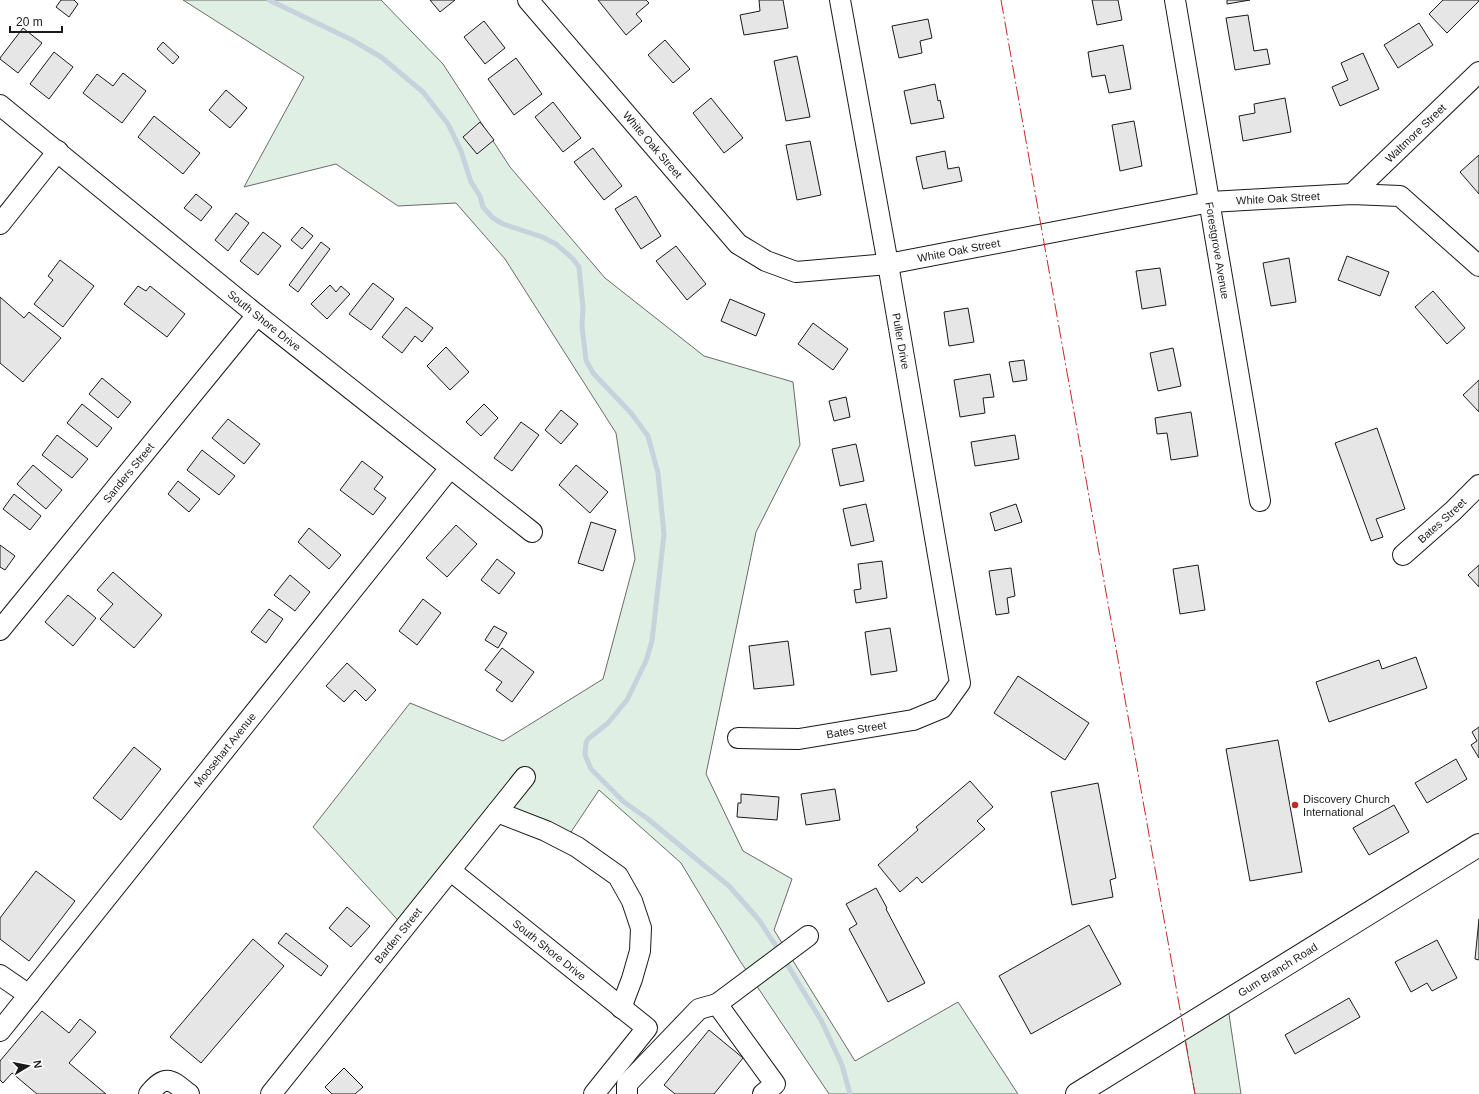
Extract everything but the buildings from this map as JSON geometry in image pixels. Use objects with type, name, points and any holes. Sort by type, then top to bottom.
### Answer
[{"type":"main road","name":"Gum Branch Road","points":[[1077,1094],[1479,845]]},
{"type":"street","name":"White Oak Street","points":[[528,0],[738,244],[766,261],[796,272],[888,264],[1210,202],[1352,194],[1400,196],[1479,266]]},
{"type":"street","name":"Puller Drive","points":[[840,0],[888,264],[960,683]]},
{"type":"street","name":"Forestgrove Avenue","points":[[1175,0],[1260,501]]},
{"type":"street","name":"Waltmore Street","points":[[1352,194],[1479,72]]},
{"type":"street","name":"South Shore Drive","points":[[0,105],[257,315],[532,532]]},
{"type":"street","points":[[0,224],[58,151]]},
{"type":"street","name":"Sanders Street","points":[[0,630],[257,315]]},
{"type":"street","name":"Moosehart Avenue","points":[[0,1031],[450,468]]},
{"type":"street","name":"Bates Street","points":[[1403,555],[1453,511],[1479,485]]},
{"type":"street","name":"Bates Street","points":[[738,738],[799,740],[913,720],[942,708],[960,683]]},
{"type":"street","name":"Barden Street","points":[[271,1094],[525,777]]},
{"type":"street","points":[[497,812],[565,840],[618,876],[632,900],[641,928],[640,951],[632,979],[621,1008]]},
{"type":"street","name":"South Shore Drive","points":[[451,871],[647,1028],[594,1094]]},
{"type":"street","points":[[627,1094],[627,1084],[699,1009],[717,1004],[808,936]]},
{"type":"street","points":[[0,976],[29,995]]},
{"type":"street","points":[[717,1004],[773,1091]]},
{"type":"street","points":[[149,1094],[162,1081],[169,1080],[189,1094]]},
{"type":"green space","points":[[183,0],[381,0],[443,64],[510,167],[605,278],[704,356],[793,382],[800,445],[756,532],[706,774],[743,851],[792,879],[774,930],[855,1061],[958,1002],[1018,1094],[829,1094],[740,961],[681,863],[599,790],[565,841],[502,806],[405,928],[313,827],[410,703],[503,741],[603,679],[635,559],[616,433],[505,259],[456,203],[398,206],[336,164],[244,187],[304,77]]},
{"type":"green space","points":[[1227,1001],[1241,1094],[1195,1094],[1183,1029]]},
{"type":"waterway","points":[[269,0],[352,40],[381,57],[423,92],[448,124],[461,151],[471,182],[480,196],[483,207],[493,218],[503,224],[542,237],[556,244],[573,259],[579,267],[583,308],[582,326],[586,360],[593,373],[631,413],[648,436],[658,473],[664,534],[652,641],[646,661],[627,700],[608,723],[588,739],[586,743],[585,755],[591,769],[624,802],[648,819],[729,886],[759,920],[780,952]]},
{"type":"waterway","points":[[784,959],[822,1022],[842,1065],[850,1094]]},
{"type":"power","points":[[1001,0],[1195,1094]]},
{"type":"place","name":"Discovery Church International","points":[[1295,805]]}]
